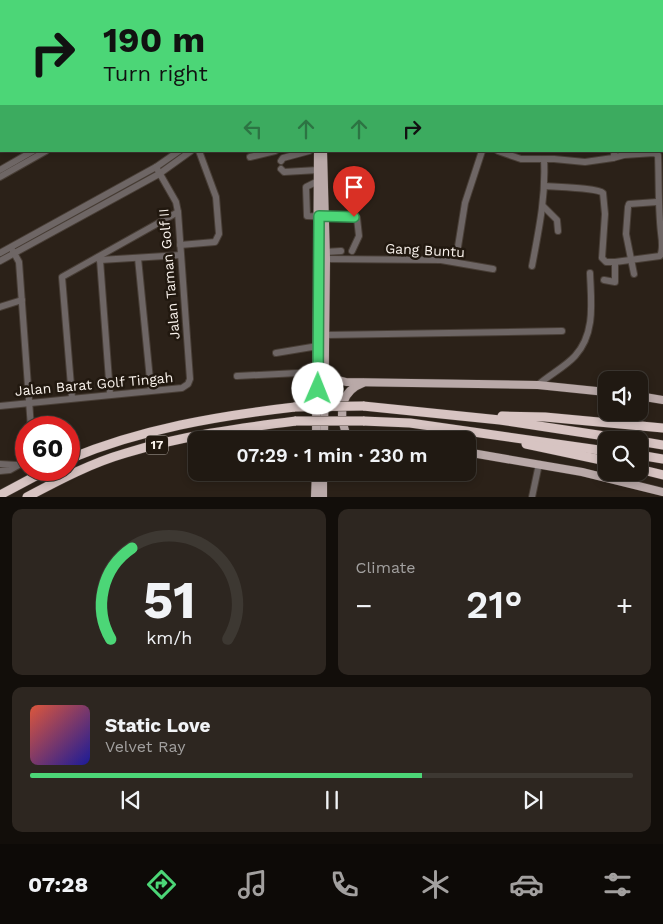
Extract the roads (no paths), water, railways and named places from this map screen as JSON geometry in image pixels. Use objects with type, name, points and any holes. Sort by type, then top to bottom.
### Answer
[{"type":"highway","name":"17","points":[[80,455],[121,440],[174,425],[232,414],[295,407],[363,406],[450,415],[598,435]]},
{"type":"highway","points":[[450,415],[545,417],[663,428]]},
{"type":"highway","name":"17","points":[[27,496],[76,472],[125,453],[224,431],[296,422],[363,421],[410,423],[598,450]]},
{"type":"highway","points":[[446,428],[598,459]]},
{"type":"highway","points":[[648,442],[663,445]]},
{"type":"highway","points":[[648,457],[663,459]]},
{"type":"highway","points":[[648,471],[663,475]]},
{"type":"highway","points":[[0,495],[26,481]]},
{"type":"main road","points":[[318,152],[318,181],[322,216]]},
{"type":"main road","points":[[317,431],[325,335],[322,216],[323,152]]},
{"type":"main road","points":[[323,254],[318,346],[322,373],[324,431]]},
{"type":"main road","points":[[322,373],[338,381],[365,383],[538,385],[598,391]]},
{"type":"main road","points":[[345,431],[341,406],[350,391],[365,383]]},
{"type":"main road","points":[[648,398],[663,400]]},
{"type":"main road","points":[[476,454],[539,464],[663,492]]},
{"type":"main road","points":[[315,496],[318,481]]},
{"type":"main road","points":[[321,481],[323,496]]},
{"type":"street","points":[[0,170],[31,152]]},
{"type":"street","points":[[0,177],[44,152]]},
{"type":"street","points":[[0,253],[156,167],[178,152]]},
{"type":"street","points":[[0,262],[160,174],[190,152]]},
{"type":"street","points":[[192,152],[200,160]]},
{"type":"street","points":[[180,245],[211,243],[218,239],[216,197],[200,160],[199,152]]},
{"type":"street","points":[[250,158],[271,152]]},
{"type":"street","points":[[281,161],[283,158],[305,152]]},
{"type":"street","points":[[457,254],[465,203],[482,152]]},
{"type":"street","points":[[501,152],[521,159],[584,162],[624,155],[657,154],[657,202],[662,255],[606,262],[602,258],[605,214],[604,195],[601,190],[546,186]]},
{"type":"street","points":[[521,159],[522,152]]},
{"type":"street","points":[[613,158],[615,152]]},
{"type":"street","points":[[532,266],[544,207],[546,186],[544,159]]},
{"type":"street","name":"Jalan Taman Golf II","points":[[156,167],[176,202],[178,212],[190,379],[188,384]]},
{"type":"street","points":[[281,169],[284,172],[318,170]]},
{"type":"street","points":[[318,181],[306,187],[307,216],[357,218],[359,236],[352,251]]},
{"type":"street","points":[[634,274],[626,234],[628,205],[657,202]]},
{"type":"street","points":[[544,207],[557,220],[558,231]]},
{"type":"street","points":[[72,398],[62,278],[178,212]]},
{"type":"street","points":[[11,247],[19,262],[30,416]]},
{"type":"street","points":[[323,254],[341,251]]},
{"type":"street","name":"Gang Buntu","points":[[323,254],[441,260],[492,269]]},
{"type":"street","points":[[98,259],[181,255]]},
{"type":"street","points":[[138,258],[151,390]]},
{"type":"street","points":[[98,259],[110,394]]},
{"type":"street","points":[[604,280],[615,282],[615,262]]},
{"type":"street","points":[[538,385],[575,356],[583,342],[592,313],[590,273]]},
{"type":"street","points":[[0,307],[22,300]]},
{"type":"street","points":[[325,335],[562,331]]},
{"type":"street","points":[[276,352],[318,346]]},
{"type":"street","points":[[237,376],[322,373]]},
{"type":"street","name":"Jalan Barat Golf Tingah","points":[[0,406],[182,388],[188,384]]},
{"type":"street","points":[[0,464],[15,465]]},
{"type":"street","points":[[532,496],[539,464]]},
{"type":"street","points":[[0,471],[10,470],[15,466]]}]
